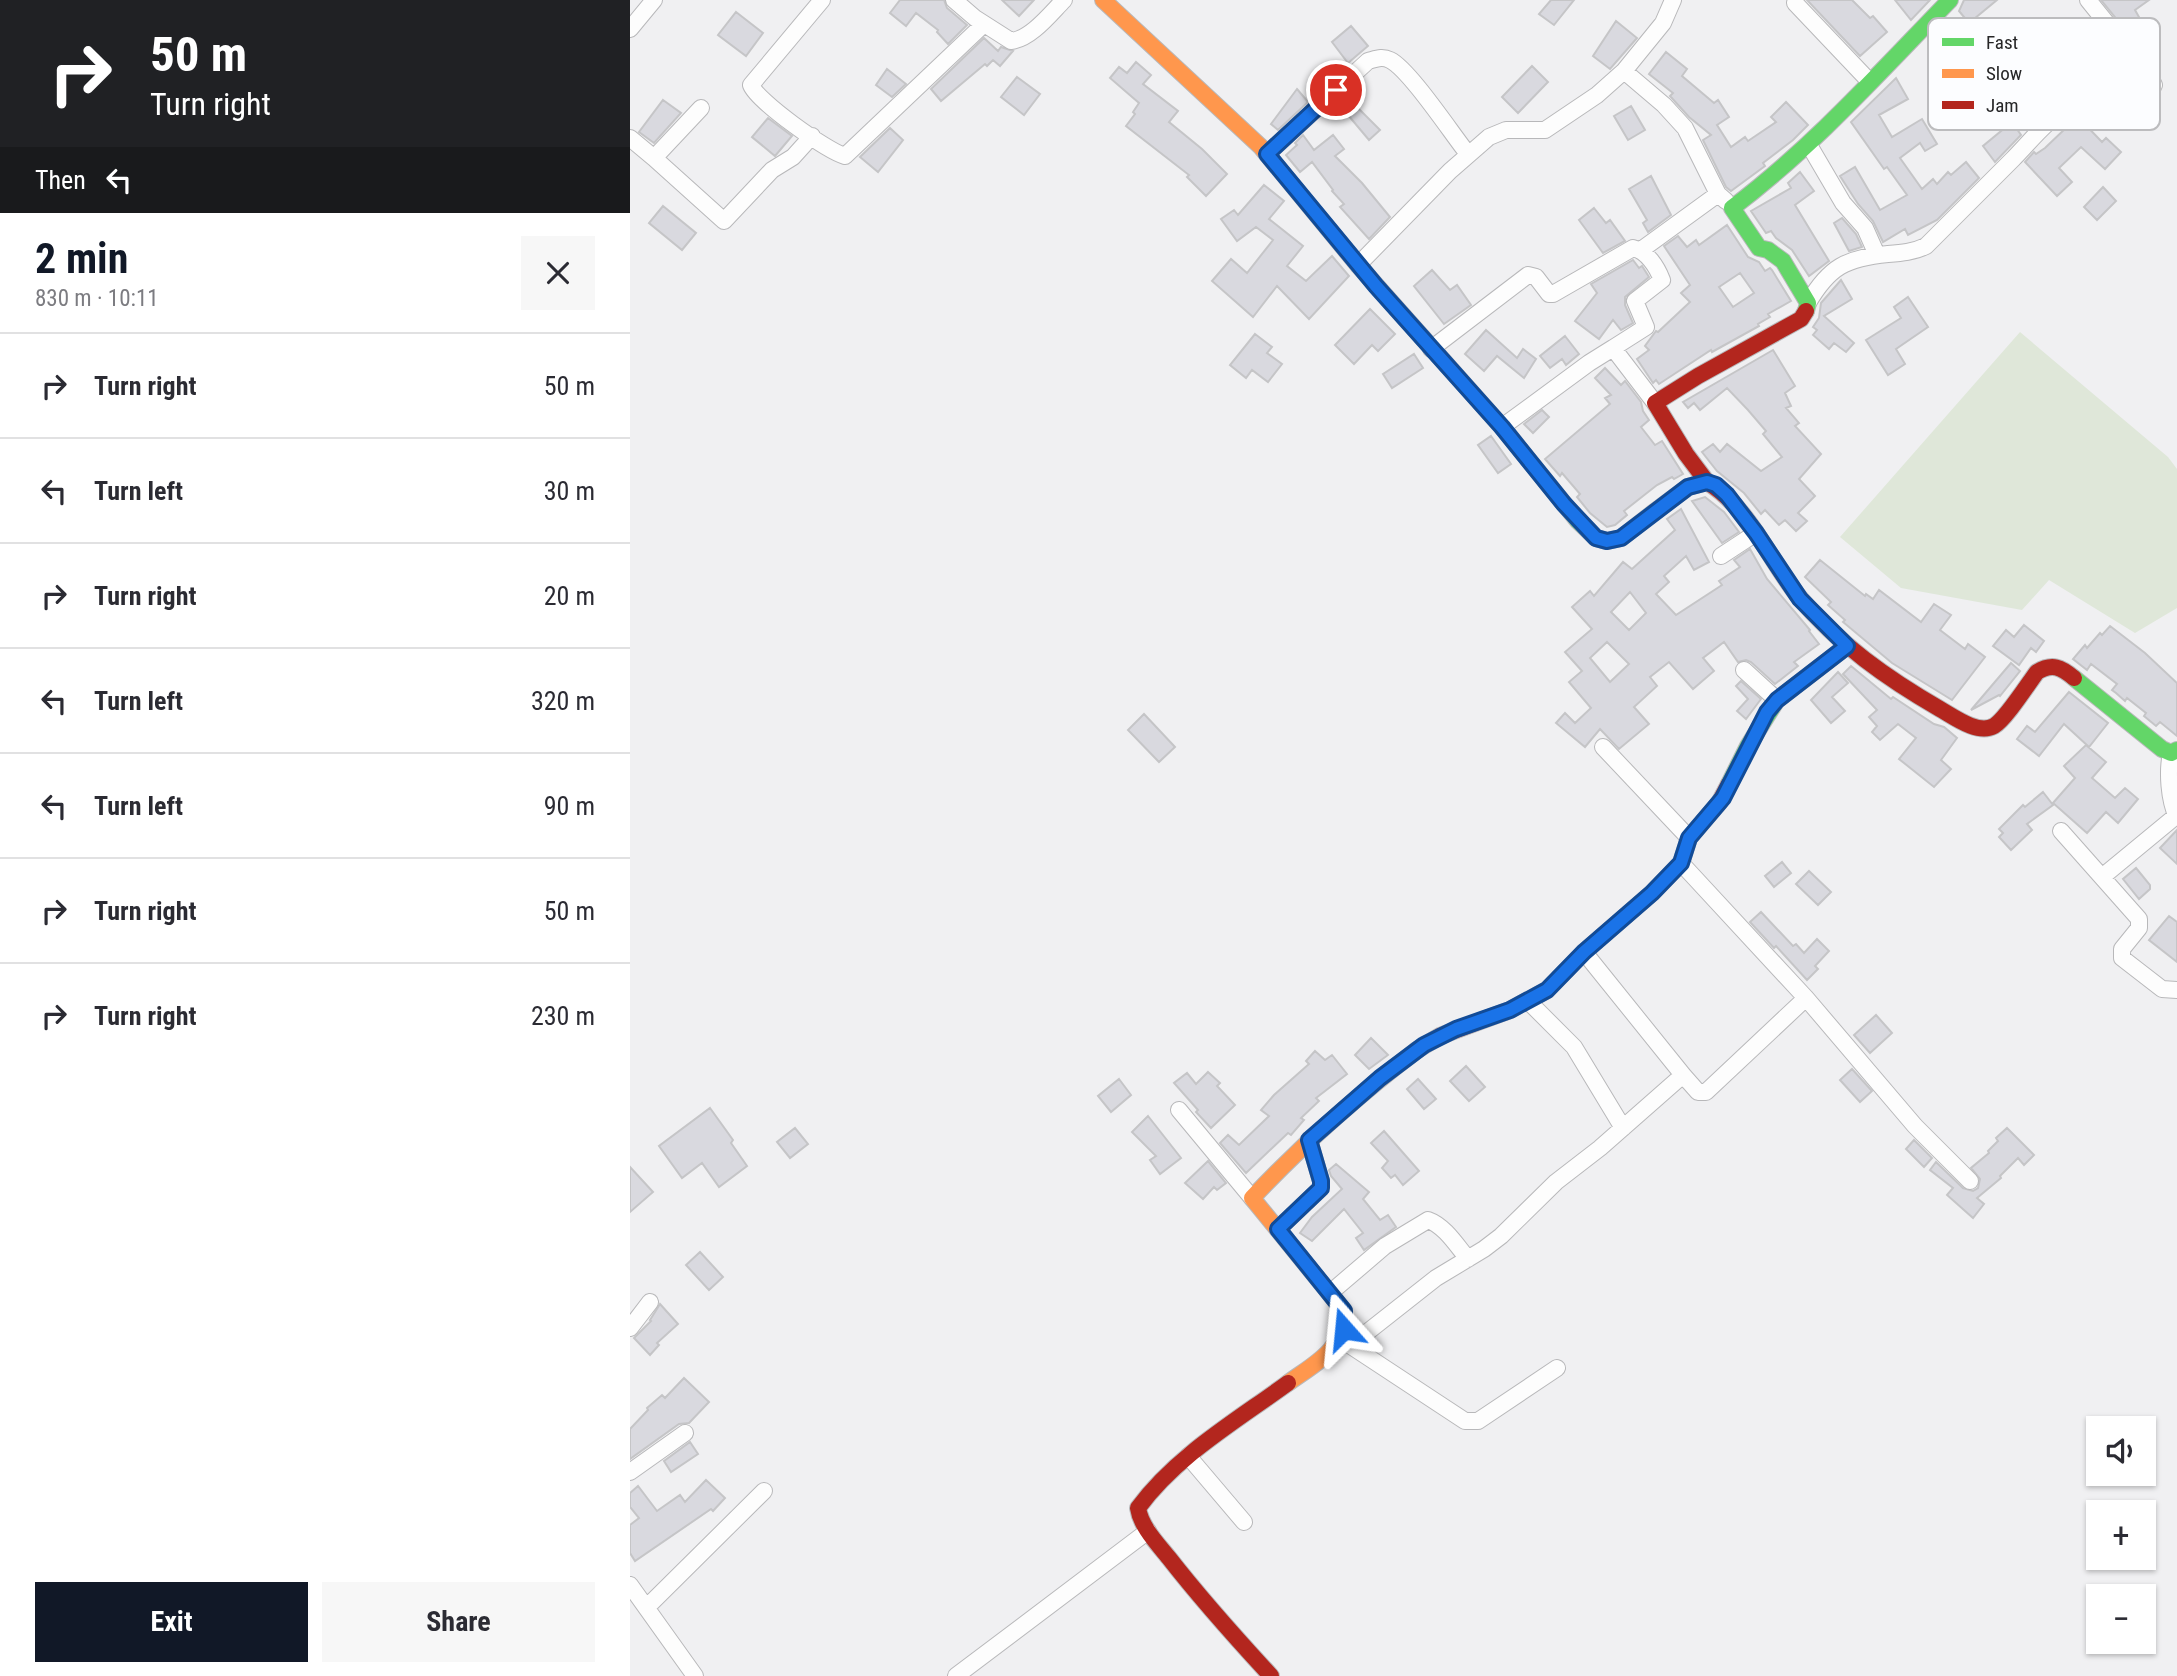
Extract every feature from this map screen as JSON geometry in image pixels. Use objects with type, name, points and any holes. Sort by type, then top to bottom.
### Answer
[{"type":"street","points":[[630,29],[654,0]]},
{"type":"street","points":[[822,0],[751,85],[755,94],[774,111],[842,156],[849,154],[984,24]]},
{"type":"street","points":[[954,0],[1011,41],[1029,33],[1064,0]]},
{"type":"street","points":[[1103,0],[1267,154],[1358,265],[1502,427],[1578,521],[1596,538],[1607,541],[1621,538],[1688,487],[1707,482]]},
{"type":"street","points":[[1358,265],[1468,154],[1497,132],[1545,130],[1597,95],[1624,72],[1663,23],[1673,0]]},
{"type":"street","points":[[1932,18],[1950,0]]},
{"type":"street","points":[[2088,0],[2102,18]]},
{"type":"street","points":[[1795,3],[1870,82]]},
{"type":"street","points":[[1732,208],[1810,145],[1928,23]]},
{"type":"street","points":[[1267,154],[1368,61],[1381,57],[1390,60],[1404,71],[1468,154]]},
{"type":"street","points":[[1624,72],[1664,105],[1685,128],[1718,194],[1732,208],[1759,248],[1770,250],[1781,258],[1808,303]]},
{"type":"street","points":[[654,158],[701,108]]},
{"type":"street","points":[[1655,403],[1801,318],[1825,276],[1853,261],[1914,251],[1926,246],[2043,130]]},
{"type":"street","points":[[630,138],[724,221],[772,170],[793,157],[812,136]]},
{"type":"street","points":[[1810,145],[1843,203],[1865,228],[1877,255]]},
{"type":"street","points":[[1641,250],[1718,194]]},
{"type":"street","points":[[1430,349],[1528,275],[1536,277],[1549,294],[1553,294],[1625,251],[1633,248],[1641,250],[1662,280],[1635,301],[1646,327],[1589,363],[1502,427]]},
{"type":"street","points":[[1614,348],[1655,403],[1686,454],[1707,482],[1727,495],[1800,599],[1847,646],[1911,693],[1959,719],[1985,729],[1996,725],[2037,672],[2042,668],[2055,666],[2062,668],[2141,733],[2174,752],[2169,768],[2176,817],[2102,877]]},
{"type":"street","points":[[1721,556],[1756,533]]},
{"type":"street","points":[[1252,1198],[1309,1140],[1380,1078],[1424,1045],[1456,1029],[1529,1002],[1547,990],[1584,952],[1652,893],[1681,863],[1689,838],[1723,798],[1748,746],[1777,700],[1847,646]]},
{"type":"street","points":[[1744,670],[1777,700]]},
{"type":"street","points":[[1603,747],[1689,838]]},
{"type":"street","points":[[2061,831],[2139,919],[2139,928],[2122,949],[2122,958],[2162,989],[2177,990]]},
{"type":"street","points":[[1681,863],[1806,998],[1890,1098],[1970,1181]]},
{"type":"street","points":[[1584,952],[1698,1092],[1706,1092],[1806,998]]},
{"type":"street","points":[[1529,1002],[1574,1047],[1623,1128]]},
{"type":"street","points":[[1271,1676],[1213,1615],[1147,1531],[1139,1515],[1138,1508],[1142,1501],[1188,1456],[1436,1278],[1501,1236],[1556,1182],[1683,1075]]},
{"type":"street","points":[[1180,1110],[1344,1311],[1345,1342]]},
{"type":"street","points":[[1278,1229],[1321,1188],[1309,1140]]},
{"type":"street","points":[[1330,1293],[1385,1247],[1428,1220],[1445,1232],[1468,1259]]},
{"type":"street","points":[[630,1328],[650,1303]]},
{"type":"street","points":[[1345,1342],[1465,1421],[1478,1421],[1557,1368]]},
{"type":"street","points":[[630,1472],[685,1433]]},
{"type":"street","points":[[1188,1456],[1244,1522]]},
{"type":"street","points":[[647,1607],[764,1491]]},
{"type":"street","points":[[957,1676],[1147,1531]]},
{"type":"street","points":[[630,1585],[695,1676]]},
{"type":"shaded area","points":[[2020,332],[2168,457],[2177,469],[2177,608],[2135,633],[2049,580],[2022,610],[1901,588],[1840,537]]},
{"type":"building","points":[[900,0],[944,0],[947,8],[967,25],[948,44],[938,30],[916,13],[906,26],[890,13]]},
{"type":"building","points":[[1002,0],[1034,0],[1019,16]]},
{"type":"building","points":[[1551,0],[1574,0],[1554,25],[1539,14]]},
{"type":"building","points":[[1807,0],[1852,0],[1870,18],[1873,16],[1887,32],[1860,56]]},
{"type":"building","points":[[1895,0],[1930,0],[1911,20]]},
{"type":"building","points":[[1964,0],[1997,0],[1975,18],[1965,18],[1959,11]]},
{"type":"building","points":[[2101,0],[2149,0],[2135,10],[2140,18],[2116,18]]},
{"type":"building","points":[[736,12],[763,33],[746,56],[718,35]]},
{"type":"building","points":[[1616,21],[1637,38],[1610,69],[1593,56]]},
{"type":"building","points":[[1351,26],[1368,46],[1348,63],[1332,42]]},
{"type":"building","points":[[984,38],[998,51],[1001,47],[1013,51],[1000,66],[993,60],[987,66],[985,64],[941,101],[931,89]]},
{"type":"building","points":[[1666,52],[1687,69],[1682,76],[1714,103],[1718,100],[1729,117],[1717,125],[1731,147],[1745,137],[1748,141],[1776,122],[1771,117],[1786,102],[1808,125],[1763,163],[1765,166],[1731,191],[1726,187],[1703,140],[1711,135],[1689,117],[1670,96],[1673,93],[1649,74]]},
{"type":"building","points":[[1136,62],[1151,75],[1143,84],[1178,111],[1169,122],[1227,174],[1206,196],[1187,177],[1189,175],[1126,126],[1139,103],[1110,78],[1119,67],[1127,73]]},
{"type":"building","points":[[1532,66],[1548,82],[1518,113],[1502,97]]},
{"type":"building","points":[[887,69],[906,84],[892,97],[876,85]]},
{"type":"building","points":[[1017,77],[1040,94],[1024,115],[1001,97]]},
{"type":"building","points":[[1896,78],[1908,99],[1879,115],[1892,137],[1922,119],[1937,144],[1925,151],[1920,143],[1900,158],[1922,189],[1933,179],[1937,184],[1948,172],[1951,175],[1966,162],[1979,178],[1937,220],[1908,235],[1905,229],[1883,242],[1873,221],[1840,176],[1855,167],[1880,210],[1907,195],[1887,167],[1884,169],[1851,122]]},
{"type":"building","points":[[1297,89],[1308,102],[1278,130],[1271,124]]},
{"type":"building","points":[[663,100],[681,113],[654,143],[639,132]]},
{"type":"building","points":[[1631,106],[1645,130],[1628,140],[1614,116]]},
{"type":"building","points":[[1357,107],[1380,130],[1369,140],[1348,115]]},
{"type":"building","points":[[768,118],[792,136],[775,156],[752,137]]},
{"type":"building","points":[[890,128],[903,140],[878,172],[860,157]]},
{"type":"building","points":[[2002,130],[2018,130],[2021,135],[1995,162],[1983,146]]},
{"type":"building","points":[[2064,130],[2090,130],[2102,142],[2106,138],[2121,152],[2105,169],[2081,147],[2059,168],[2072,182],[2057,196],[2025,162],[2034,152],[2036,154]]},
{"type":"building","points":[[1303,135],[1314,150],[1333,135],[1344,149],[1335,156],[1390,217],[1369,239],[1340,207],[1344,204],[1312,162],[1300,172],[1286,155]]},
{"type":"building","points":[[1800,172],[1814,191],[1795,205],[1829,261],[1809,276],[1792,250],[1771,231],[1766,233],[1751,211],[1791,188],[1788,183]]},
{"type":"building","points":[[1651,176],[1671,215],[1648,232],[1643,223],[1647,220],[1629,189]]},
{"type":"building","points":[[1264,185],[1284,201],[1269,219],[1303,246],[1287,266],[1306,281],[1332,256],[1349,276],[1309,319],[1277,286],[1253,317],[1212,281],[1231,259],[1247,273],[1273,240],[1256,227],[1237,241],[1221,219],[1234,210],[1238,215]]},
{"type":"building","points":[[2103,187],[2116,201],[2097,220],[2084,207]]},
{"type":"building","points":[[663,206],[696,233],[682,250],[649,223]]},
{"type":"building","points":[[1594,208],[1606,223],[1610,220],[1625,241],[1603,253],[1579,220]]},
{"type":"building","points":[[1842,218],[1856,234],[1862,247],[1849,251],[1834,223]]},
{"type":"building","points":[[1727,225],[1748,257],[1759,262],[1765,271],[1770,268],[1772,270],[1791,301],[1768,314],[1770,317],[1758,324],[1759,326],[1712,352],[1711,350],[1659,384],[1656,380],[1653,383],[1637,359],[1649,350],[1645,346],[1656,331],[1690,302],[1681,293],[1690,285],[1664,246],[1678,236],[1687,247],[1696,240],[1699,245]],"holes":[[[1740,273],[1754,293],[1733,307],[1719,287]]]},
{"type":"building","points":[[1633,260],[1639,268],[1642,266],[1649,277],[1625,297],[1625,305],[1633,323],[1621,330],[1613,320],[1599,339],[1575,321],[1597,293],[1591,284]]},
{"type":"building","points":[[1432,270],[1450,290],[1457,285],[1471,305],[1444,324],[1414,286]]},
{"type":"building","points":[[1841,280],[1852,299],[1824,316],[1854,343],[1846,352],[1834,343],[1829,349],[1813,335],[1817,330],[1813,327],[1819,318],[1821,303]]},
{"type":"building","points":[[1908,297],[1928,327],[1896,349],[1905,364],[1888,375],[1866,340],[1901,318],[1894,307]]},
{"type":"building","points":[[1370,309],[1395,334],[1378,351],[1372,345],[1354,364],[1335,345]]},
{"type":"building","points":[[1486,330],[1517,358],[1523,349],[1536,359],[1524,378],[1497,356],[1484,371],[1465,354]]},
{"type":"building","points":[[1255,334],[1272,347],[1267,353],[1282,364],[1268,382],[1252,370],[1246,378],[1230,365]]},
{"type":"building","points":[[1565,336],[1579,354],[1566,365],[1562,359],[1550,368],[1540,356]]},
{"type":"building","points":[[1773,350],[1795,386],[1785,393],[1791,406],[1786,408],[1799,423],[1795,426],[1821,454],[1799,479],[1815,496],[1798,513],[1807,521],[1796,531],[1785,520],[1779,525],[1765,510],[1761,514],[1744,493],[1717,471],[1702,452],[1713,444],[1720,452],[1727,444],[1761,471],[1782,457],[1763,434],[1766,431],[1748,410],[1727,388],[1700,410],[1694,403],[1688,408],[1683,402]]},
{"type":"building","points":[[1414,354],[1423,368],[1392,388],[1383,374]]},
{"type":"building","points":[[1605,368],[1621,385],[1625,381],[1641,402],[1649,420],[1641,427],[1655,445],[1662,441],[1683,474],[1657,485],[1624,511],[1627,515],[1615,525],[1607,527],[1590,513],[1577,497],[1580,494],[1562,473],[1560,476],[1545,459],[1610,404],[1605,398],[1611,395],[1595,378]]},
{"type":"building","points":[[1542,410],[1549,417],[1533,433],[1524,424]]},
{"type":"building","points":[[1491,436],[1511,464],[1498,473],[1478,445]]},
{"type":"building","points":[[1705,497],[1724,512],[1739,532],[1722,543],[1692,501]]},
{"type":"building","points":[[1681,509],[1709,562],[1694,570],[1686,556],[1664,576],[1669,582],[1656,594],[1676,615],[1722,585],[1719,581],[1740,567],[1734,560],[1750,549],[1767,579],[1819,644],[1794,662],[1798,666],[1775,684],[1751,662],[1738,662],[1724,642],[1703,658],[1714,671],[1693,689],[1669,662],[1650,677],[1657,686],[1634,707],[1649,724],[1619,749],[1600,729],[1585,747],[1556,723],[1565,713],[1575,723],[1591,708],[1569,682],[1582,671],[1565,652],[1592,629],[1572,607],[1590,591],[1594,596],[1623,562],[1632,569],[1675,530],[1667,519]],"holes":[[[1630,592],[1646,613],[1629,630],[1611,612]],[[1607,642],[1629,664],[1610,682],[1590,658]]]},
{"type":"building","points":[[1820,560],[1865,596],[1866,594],[1873,599],[1879,590],[1921,622],[1934,604],[1951,615],[1940,630],[1965,649],[1968,644],[1985,657],[1952,700],[1892,663],[1843,622],[1845,620],[1828,605],[1831,602],[1805,577]]},
{"type":"building","points":[[2024,625],[2044,641],[2036,652],[2031,648],[2019,665],[1993,646],[2006,630],[2014,637]]},
{"type":"building","points":[[2110,626],[2145,653],[2177,683],[2177,736],[2160,722],[2156,726],[2144,716],[2146,713],[2127,698],[2125,701],[2112,690],[2117,684],[2091,664],[2087,670],[2073,659],[2085,645],[2087,648]]},
{"type":"building","points":[[2011,663],[2020,671],[2000,696],[1971,710]]},
{"type":"building","points":[[1851,666],[1891,699],[1893,697],[1934,724],[1944,727],[1957,738],[1941,760],[1951,769],[1934,787],[1899,759],[1916,738],[1898,724],[1880,740],[1872,732],[1877,726],[1869,717],[1877,710],[1843,674]]},
{"type":"building","points":[[1838,672],[1848,683],[1832,697],[1845,711],[1831,723],[1811,700]]},
{"type":"building","points":[[1741,681],[1761,699],[1746,719],[1737,711],[1748,699],[1736,686]]},
{"type":"building","points":[[2069,692],[2108,723],[2089,747],[2064,724],[2039,756],[2017,739],[2027,726],[2035,732]]},
{"type":"building","points":[[1144,714],[1175,747],[1159,762],[1128,730]]},
{"type":"building","points":[[2086,745],[2106,762],[2092,778],[2115,798],[2125,788],[2138,799],[2118,823],[2106,812],[2087,833],[2053,803],[2075,778],[2064,766]]},
{"type":"building","points":[[2043,792],[2053,805],[2027,824],[2032,830],[2011,850],[1999,837],[2003,833],[1999,829],[2023,805],[2025,807]]},
{"type":"building","points":[[2177,830],[2177,864],[2160,848]]},
{"type":"building","points":[[1782,862],[1791,873],[1774,887],[1765,876]]},
{"type":"building","points":[[2136,868],[2150,885],[2150,889],[2139,899],[2123,879]]},
{"type":"building","points":[[1809,871],[1831,892],[1818,905],[1796,884]]},
{"type":"building","points":[[1761,912],[1793,946],[1796,944],[1804,953],[1817,939],[1829,951],[1815,966],[1818,969],[1807,980],[1750,922]]},
{"type":"building","points":[[2169,916],[2177,922],[2177,962],[2149,940]]},
{"type":"building","points":[[1876,1015],[1892,1033],[1870,1053],[1854,1035]]},
{"type":"building","points":[[1371,1038],[1388,1055],[1369,1069],[1355,1055]]},
{"type":"building","points":[[1315,1051],[1325,1060],[1332,1055],[1347,1074],[1316,1098],[1319,1101],[1301,1118],[1304,1120],[1291,1135],[1288,1133],[1246,1173],[1220,1143],[1228,1135],[1239,1145],[1269,1116],[1261,1110],[1309,1064],[1306,1061]]},
{"type":"building","points":[[1466,1066],[1485,1087],[1469,1101],[1450,1081]]},
{"type":"building","points":[[1852,1069],[1872,1091],[1860,1102],[1840,1080]]},
{"type":"building","points":[[1208,1072],[1220,1083],[1217,1086],[1235,1105],[1211,1128],[1174,1083],[1187,1073],[1196,1084]]},
{"type":"building","points":[[1119,1079],[1131,1095],[1111,1112],[1098,1096]]},
{"type":"building","points":[[1418,1079],[1436,1099],[1424,1109],[1407,1089]]},
{"type":"building","points":[[710,1108],[733,1140],[731,1143],[747,1166],[719,1187],[702,1163],[682,1178],[659,1146]]},
{"type":"building","points":[[1148,1116],[1181,1158],[1160,1174],[1150,1160],[1156,1156],[1132,1132]]},
{"type":"building","points":[[795,1128],[808,1144],[790,1158],[777,1142]]},
{"type":"building","points":[[2007,1128],[2034,1155],[2024,1165],[2018,1158],[2001,1178],[1977,1198],[1984,1204],[1973,1218],[1947,1195],[1953,1188],[1930,1170],[1936,1162],[1963,1188],[1973,1191],[1978,1188],[1980,1179],[1971,1168],[1989,1153],[1998,1141],[1996,1138]]},
{"type":"building","points":[[1384,1131],[1419,1171],[1403,1185],[1395,1175],[1391,1178],[1382,1168],[1388,1161],[1371,1143]]},
{"type":"building","points":[[1914,1140],[1932,1158],[1924,1167],[1906,1149]]},
{"type":"building","points":[[1208,1161],[1226,1183],[1217,1190],[1214,1187],[1203,1199],[1185,1183]]},
{"type":"building","points":[[1336,1164],[1369,1192],[1363,1199],[1380,1220],[1388,1215],[1396,1227],[1364,1250],[1356,1238],[1363,1233],[1344,1209],[1312,1241],[1300,1233],[1312,1217],[1342,1189],[1329,1170]]},
{"type":"building","points":[[630,1167],[653,1192],[630,1212]]},
{"type":"building","points":[[700,1252],[723,1277],[709,1290],[686,1265]]},
{"type":"building","points":[[660,1304],[678,1324],[657,1343],[659,1345],[650,1355],[634,1338],[651,1321]]},
{"type":"building","points":[[684,1378],[709,1402],[689,1423],[679,1424],[630,1459],[630,1429],[647,1408],[662,1395],[665,1398]]},
{"type":"building","points":[[690,1442],[698,1454],[671,1472],[664,1461]]},
{"type":"building","points":[[706,1480],[725,1498],[713,1511],[711,1509],[635,1561],[630,1553],[630,1525],[639,1518],[630,1507],[630,1493],[638,1486],[657,1511],[680,1495],[685,1502]]},
{"type":"traffic: fast","points":[[1933,18],[1950,0]]},
{"type":"traffic: fast","points":[[1806,311],[1808,303],[1783,261],[1768,250],[1759,248],[1732,208],[1818,135],[1928,23]]},
{"type":"traffic: fast","points":[[1423,338],[1502,427],[1578,521],[1596,538],[1607,541],[1621,538],[1653,513]]},
{"type":"traffic: fast","points":[[1729,784],[1748,746],[1777,700],[1847,646]]},
{"type":"traffic: fast","points":[[2074,678],[2162,749],[2171,753],[2177,750]]},
{"type":"traffic: slow","points":[[1103,0],[1261,147],[1358,265],[1423,338]]},
{"type":"traffic: slow","points":[[1288,1383],[1318,1362],[1333,1346],[1339,1336],[1344,1311],[1252,1198],[1332,1121],[1417,1050]]},
{"type":"traffic: jam","points":[[1707,482],[1686,454],[1655,403],[1801,319],[1806,311]]},
{"type":"traffic: jam","points":[[1653,513],[1688,487],[1707,482],[1736,506],[1799,597],[1830,630],[1883,673],[1966,724],[1981,728],[1994,726],[2042,669],[2056,668],[2074,678]]},
{"type":"traffic: jam","points":[[1417,1050],[1440,1036],[1510,1010],[1547,990],[1584,952],[1652,893],[1681,863],[1689,838],[1719,803],[1729,784]]},
{"type":"traffic: jam","points":[[1271,1676],[1155,1541],[1142,1522],[1138,1508],[1153,1489],[1188,1456],[1288,1383]]},
{"type":"route","points":[[1336,90],[1267,154],[1430,349],[1502,427],[1578,521],[1596,538],[1614,540],[1628,534],[1688,487],[1707,482],[1716,485],[1756,533],[1800,599],[1847,646],[1777,700],[1767,712],[1723,798],[1689,838],[1681,863],[1652,893],[1584,952],[1547,990],[1529,1002],[1456,1029],[1424,1045],[1380,1078],[1309,1140],[1321,1188],[1278,1229],[1344,1311],[1344,1329]]}]
